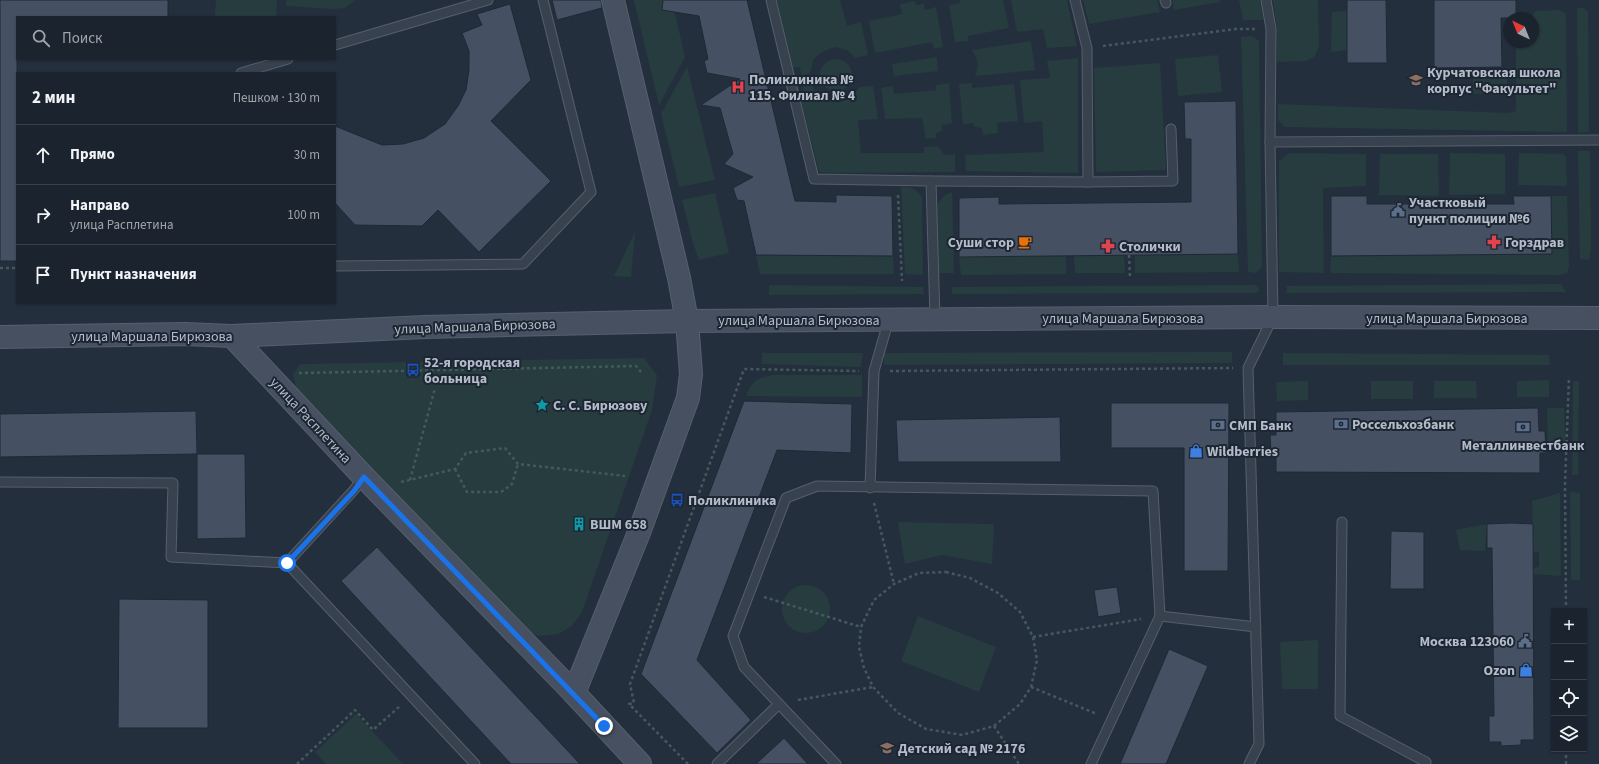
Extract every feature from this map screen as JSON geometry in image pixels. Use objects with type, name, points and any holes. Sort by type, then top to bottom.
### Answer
[{"type":"main road","points":[[574,693],[640,530],[688,398],[691,374],[687,321],[679,278],[613,0]]},
{"type":"main road","name":"улица Маршала Бирюзова","points":[[0,337],[184,334],[232,336],[425,326],[687,321],[1599,318]]},
{"type":"main road","name":"улица Расплетина","points":[[232,336],[364,477],[574,693],[640,764]]},
{"type":"lane","points":[[336,45],[488,0]]},
{"type":"lane","points":[[336,266],[523,264],[591,192],[543,0]]},
{"type":"lane","points":[[771,0],[814,179],[898,181],[1173,181],[1171,129]]},
{"type":"lane","points":[[1075,0],[1087,48],[1088,182]]},
{"type":"lane","points":[[1249,764],[1259,744],[1248,368],[1273,318],[1270,142],[1271,29],[1266,0]]},
{"type":"lane","points":[[244,72],[285,60]]},
{"type":"lane","points":[[1270,142],[1599,140]]},
{"type":"lane","points":[[931,181],[934,320]]},
{"type":"lane","points":[[870,488],[874,371],[889,320]]},
{"type":"lane","points":[[287,563],[354,491],[364,477]]},
{"type":"lane","points":[[0,482],[173,483],[171,558],[287,563],[475,764]]},
{"type":"lane","points":[[836,764],[744,667],[733,636],[786,498],[817,486],[870,488],[1153,491],[1160,616],[1092,764]]},
{"type":"lane","points":[[1342,522],[1340,716],[1426,762],[1426,764]]},
{"type":"lane","points":[[1160,616],[1256,627]]},
{"type":"lane","points":[[717,764],[779,704]]},
{"type":"path","points":[[1087,48],[1236,29],[1271,29]]},
{"type":"path","points":[[898,181],[902,281]]},
{"type":"path","points":[[1129,255],[1130,280]]},
{"type":"path","points":[[0,268],[16,268]]},
{"type":"path","points":[[298,373],[636,366],[641,372]]},
{"type":"path","points":[[688,764],[629,704],[634,703],[630,684],[744,369],[874,371],[1248,368]]},
{"type":"path","points":[[1566,608],[1565,484],[1569,377]]},
{"type":"path","points":[[410,481],[435,388]]},
{"type":"path","points":[[398,483],[456,469],[466,453],[505,448],[518,464],[625,476]]},
{"type":"path","points":[[456,469],[467,492],[502,492],[512,484],[518,464]]},
{"type":"path","points":[[870,488],[894,584]]},
{"type":"path","points":[[946,572],[970,578],[998,593],[1020,612],[1033,637],[1038,660],[1031,687],[1020,704],[994,726],[962,735],[926,729],[898,713],[873,687],[864,668],[859,647],[861,627],[874,600],[894,584],[918,573],[946,572]]},
{"type":"path","points":[[750,592],[861,627]]},
{"type":"path","points":[[1033,637],[1160,616]]},
{"type":"path","points":[[779,704],[873,687]]},
{"type":"path","points":[[1031,687],[1112,720]]},
{"type":"path","points":[[297,764],[355,710],[373,730],[411,696]]},
{"type":"path","points":[[994,726],[1019,764]]},
{"type":"path","points":[[1566,752],[1566,764]]},
{"type":"green space","points":[[216,0],[277,0],[276,16],[215,16]]},
{"type":"green space","points":[[286,0],[355,0],[345,8],[333,9],[286,6]]},
{"type":"green space","points":[[634,0],[672,0],[685,57],[659,105]]},
{"type":"green space","points":[[777,0],[840,0],[847,26],[861,22],[868,55],[855,58],[847,50],[835,47],[822,52],[813,60],[810,73],[801,76],[800,67],[793,68]]},
{"type":"green space","points":[[960,0],[1003,0],[1009,28],[968,36],[968,41],[955,42],[949,5],[960,3]]},
{"type":"green space","points":[[1011,0],[1067,0],[1077,46],[1047,48],[1043,29],[1017,32]]},
{"type":"green space","points":[[1083,0],[1157,0],[1160,12],[1089,24]]},
{"type":"green space","points":[[1172,0],[1220,0],[1220,2],[1174,10]]},
{"type":"green space","points":[[1239,0],[1260,0],[1263,20],[1243,20]]},
{"type":"green space","points":[[1273,0],[1318,0],[1319,46],[1315,56],[1306,61],[1277,62],[1277,28]]},
{"type":"green space","points":[[914,1],[916,5],[924,4],[925,10],[936,7],[943,47],[934,49],[932,42],[875,53],[869,21],[902,14],[900,4]]},
{"type":"green space","points":[[1577,8],[1583,8],[1588,12],[1589,132],[1578,133]]},
{"type":"green space","points":[[1559,10],[1566,14],[1567,132],[1285,127],[1278,120],[1278,104],[1508,113],[1516,111],[1516,48],[1539,48],[1539,12],[1535,11]]},
{"type":"green space","points":[[1347,11],[1347,50],[1331,52],[1332,12]]},
{"type":"green space","points":[[1252,36],[1259,41],[1262,267],[1256,273],[1248,272],[1241,37]]},
{"type":"green space","points":[[1031,41],[1035,70],[975,76],[978,63],[972,50]]},
{"type":"green space","points":[[1218,55],[1222,92],[1178,96],[1175,59]]},
{"type":"green space","points":[[937,57],[938,71],[894,76],[892,64]]},
{"type":"green space","points":[[1078,58],[1078,173],[966,171],[965,155],[1044,152],[1042,121],[1024,123],[1020,80],[1050,78],[1047,61]]},
{"type":"green space","points":[[833,59],[839,59],[849,66],[852,75],[851,81],[845,88],[839,91],[833,91],[823,84],[820,78],[820,72],[827,62]]},
{"type":"green space","points":[[1160,63],[1166,170],[1096,172],[1094,68]]},
{"type":"green space","points":[[687,67],[715,180],[679,187],[661,114]]},
{"type":"green space","points":[[1473,79],[1507,79],[1507,93],[1473,94]]},
{"type":"green space","points":[[802,82],[811,82],[817,94],[822,98],[835,102],[847,99],[853,95],[859,87],[873,86],[878,119],[858,120],[861,153],[924,153],[924,147],[938,146],[944,155],[955,154],[955,172],[819,172],[799,92],[804,91]]},
{"type":"green space","points":[[949,83],[952,123],[942,125],[942,131],[936,133],[936,138],[926,139],[922,118],[885,119],[881,88],[893,86],[894,94],[936,90],[936,85]]},
{"type":"green space","points":[[972,83],[972,88],[1014,84],[1018,121],[997,123],[998,133],[983,135],[982,128],[975,127],[973,123],[963,124],[959,84]]},
{"type":"green space","points":[[1578,151],[1590,151],[1591,248],[1589,260],[1580,259]]},
{"type":"green space","points":[[1289,153],[1366,154],[1366,186],[1323,188],[1324,273],[1279,272],[1279,161]]},
{"type":"green space","points":[[1450,153],[1505,154],[1505,194],[1449,195]]},
{"type":"green space","points":[[1519,153],[1562,154],[1566,156],[1567,186],[1518,185]]},
{"type":"green space","points":[[1380,154],[1438,154],[1439,196],[1379,195]]},
{"type":"green space","points":[[901,187],[913,189],[922,197],[923,275],[905,274]]},
{"type":"green space","points":[[952,192],[954,273],[939,273],[937,204],[945,195]]},
{"type":"green space","points":[[715,193],[729,253],[699,260],[692,240],[682,200]]},
{"type":"green space","points":[[1551,196],[1567,196],[1569,266],[1567,273],[1560,275],[1330,273],[1331,256],[1551,254]]},
{"type":"green space","points":[[635,232],[631,277],[614,276]]},
{"type":"green space","points":[[1238,254],[1239,272],[1135,273],[1135,255]]},
{"type":"green space","points":[[756,255],[893,256],[894,274],[760,274]]},
{"type":"green space","points":[[1074,255],[1124,255],[1125,273],[1075,273]]},
{"type":"green space","points":[[1066,256],[1066,274],[961,275],[959,257]]},
{"type":"green space","points":[[1561,284],[1566,292],[1286,293],[1287,286]]},
{"type":"green space","points":[[769,285],[923,287],[924,294],[769,295]]},
{"type":"green space","points":[[1256,285],[1260,290],[1257,293],[952,294],[952,287]]},
{"type":"green space","points":[[1232,352],[1232,363],[884,365],[884,353]]},
{"type":"green space","points":[[762,353],[863,353],[861,367],[762,364]]},
{"type":"green space","points":[[1283,353],[1549,355],[1550,365],[1283,365]]},
{"type":"green space","points":[[644,358],[657,375],[652,410],[582,612],[572,626],[558,634],[539,636],[523,628],[297,390],[293,375],[300,364]]},
{"type":"green space","points":[[773,375],[862,375],[862,397],[746,396],[753,383]]},
{"type":"green space","points":[[1549,380],[1549,397],[1517,397],[1517,381]]},
{"type":"green space","points":[[1308,381],[1308,400],[1277,401],[1276,382]]},
{"type":"green space","points":[[1371,381],[1413,381],[1413,399],[1371,399]]},
{"type":"green space","points":[[1434,381],[1476,381],[1477,398],[1434,398]]},
{"type":"green space","points":[[1573,381],[1579,381],[1578,475],[1572,475]]},
{"type":"green space","points":[[1547,408],[1564,408],[1566,450],[1548,451]]},
{"type":"green space","points":[[1570,492],[1580,493],[1580,580],[1571,580]]},
{"type":"green space","points":[[1560,493],[1561,576],[1533,574],[1533,568],[1539,567],[1539,552],[1533,552],[1532,501]]},
{"type":"green space","points":[[898,522],[994,524],[992,564],[941,555],[905,564]]},
{"type":"green space","points":[[1487,524],[1485,551],[1460,550],[1456,530]]},
{"type":"green space","points":[[801,585],[811,585],[820,589],[826,595],[830,604],[830,614],[826,623],[820,629],[811,633],[801,633],[792,629],[786,623],[782,614],[782,604],[786,595],[792,589]]},
{"type":"green space","points":[[918,616],[996,647],[979,692],[901,661]]},
{"type":"green space","points":[[1318,640],[1318,689],[1282,689],[1280,642]]},
{"type":"green space","points":[[356,714],[403,764],[326,764],[315,752]]},
{"type":"building","points":[[0,0],[168,0],[168,16],[16,16],[16,261],[0,261]]},
{"type":"building","points":[[552,0],[601,0],[602,8],[557,20]]},
{"type":"building","points":[[663,0],[747,0],[795,201],[836,202],[836,195],[892,196],[893,256],[756,255],[744,201],[737,200],[733,188],[753,177],[724,164],[733,154],[720,108],[701,105],[740,79],[707,73],[704,61],[708,59],[699,16],[662,10]]},
{"type":"building","points":[[1347,0],[1386,0],[1387,63],[1347,63]]},
{"type":"building","points":[[1434,0],[1516,0],[1516,12],[1503,12],[1503,18],[1501,18],[1502,67],[1434,68]]},
{"type":"building","points":[[510,4],[531,80],[491,121],[551,181],[479,252],[438,210],[422,226],[355,225],[336,204],[336,126],[382,145],[403,144],[424,138],[445,124],[458,106],[466,90],[469,70],[469,51],[462,33],[482,25],[477,14]]},
{"type":"building","points":[[1236,101],[1238,254],[959,257],[959,198],[999,197],[999,204],[1191,202],[1191,139],[1185,139],[1184,102]]},
{"type":"building","points":[[1331,196],[1367,196],[1367,204],[1514,204],[1513,196],[1551,196],[1552,254],[1331,256]]},
{"type":"building","points":[[744,401],[852,404],[851,453],[777,450],[697,660],[751,720],[717,753],[641,674]]},
{"type":"building","points":[[1111,403],[1229,403],[1228,571],[1184,571],[1184,448],[1111,448]]},
{"type":"building","points":[[1538,408],[1539,431],[1545,431],[1546,453],[1540,453],[1540,473],[1276,472],[1276,452],[1271,452],[1270,435],[1276,435],[1276,412]]},
{"type":"building","points":[[196,411],[197,454],[0,457],[0,414]]},
{"type":"building","points":[[1060,417],[1061,462],[898,462],[896,420]]},
{"type":"building","points":[[197,454],[245,454],[246,538],[197,539]]},
{"type":"building","points":[[1487,524],[1533,524],[1534,740],[1521,740],[1521,745],[1501,746],[1501,742],[1489,742],[1489,716],[1494,716],[1492,548],[1487,548]]},
{"type":"building","points":[[1391,531],[1424,532],[1424,589],[1390,589]]},
{"type":"building","points":[[377,547],[580,764],[511,764],[341,581]]},
{"type":"building","points":[[1117,587],[1121,613],[1098,617],[1094,590]]},
{"type":"building","points":[[119,599],[208,600],[208,728],[118,728]]},
{"type":"building","points":[[1169,649],[1208,666],[1166,764],[1120,764]]},
{"type":"building","points":[[784,738],[808,764],[756,764]]},
{"type":"place","name":"Курчатовская школа корпус \"Факультет\"","points":[[1416,80]]},
{"type":"place","name":"Поликлиника № 115. Филиал № 4","points":[[738,87]]},
{"type":"place","name":"Участковый пункт полиции №6","points":[[1398,210]]},
{"type":"place","name":"Суши стор","points":[[1025,242]]},
{"type":"place","name":"Горздрав","points":[[1494,242]]},
{"type":"place","name":"Столички","points":[[1108,246]]},
{"type":"place","name":"52-я городская больница","points":[[413,370]]},
{"type":"place","name":"С. С. Бирюзову","points":[[542,405]]},
{"type":"place","name":"Россельхозбанк","points":[[1341,424]]},
{"type":"place","name":"СМП Банк","points":[[1218,425]]},
{"type":"place","name":"Металлинвестбанк","points":[[1523,427]]},
{"type":"place","name":"Wildberries","points":[[1196,451]]},
{"type":"place","name":"Поликлиника","points":[[677,500]]},
{"type":"place","name":"ВШM 658","points":[[579,524]]},
{"type":"place","name":"Москва 123060","points":[[1525,641]]},
{"type":"place","name":"Ozon","points":[[1526,670]]},
{"type":"place","name":"Детский сад № 2176","points":[[887,748]]},
{"type":"route","points":[[287,563],[354,491],[364,477],[574,693],[604,726]]}]
